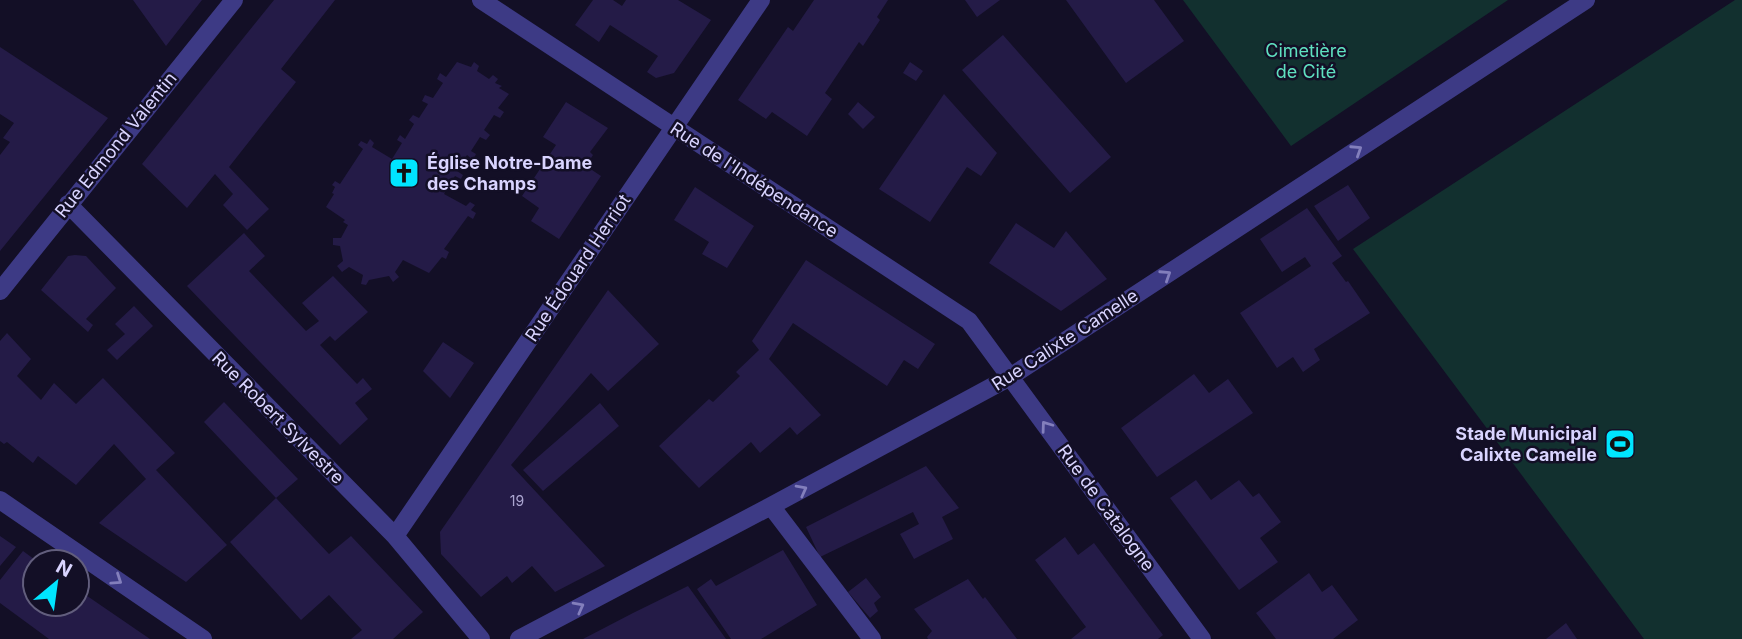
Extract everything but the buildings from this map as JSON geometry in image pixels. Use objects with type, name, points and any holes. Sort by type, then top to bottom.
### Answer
[{"type":"street","name":"Rue Edmond Valentin","points":[[0,291],[234,0]]},
{"type":"street","name":"Rue de l'Indépendance","points":[[481,0],[969,321],[1010,377]]},
{"type":"street","name":"Rue Édouard Herriot","points":[[395,536],[761,0]]},
{"type":"street","name":"Rue Calixte Camelle","points":[[519,639],[1010,377],[1586,0]]},
{"type":"street","name":"Rue Robert Sylvestre","points":[[68,204],[395,536],[481,639]]},
{"type":"street","name":"Rue de Catalogne","points":[[1010,377],[1202,639]]},
{"type":"street","points":[[0,500],[203,639]]},
{"type":"street","points":[[771,506],[872,639]]},
{"type":"green space","name":"Cimetière de Cité","points":[[1183,0],[1508,0],[1291,146]]},
{"type":"green space","name":"Stade Municipal Calixte Camelle","points":[[1735,0],[1742,0],[1742,639],[1644,639],[1353,249]]},
{"type":"place","name":"Église Notre-Dame des Champs","points":[[404,173]]},
{"type":"place","name":"Stade Municipal Calixte Camelle","points":[[1620,444]]}]
